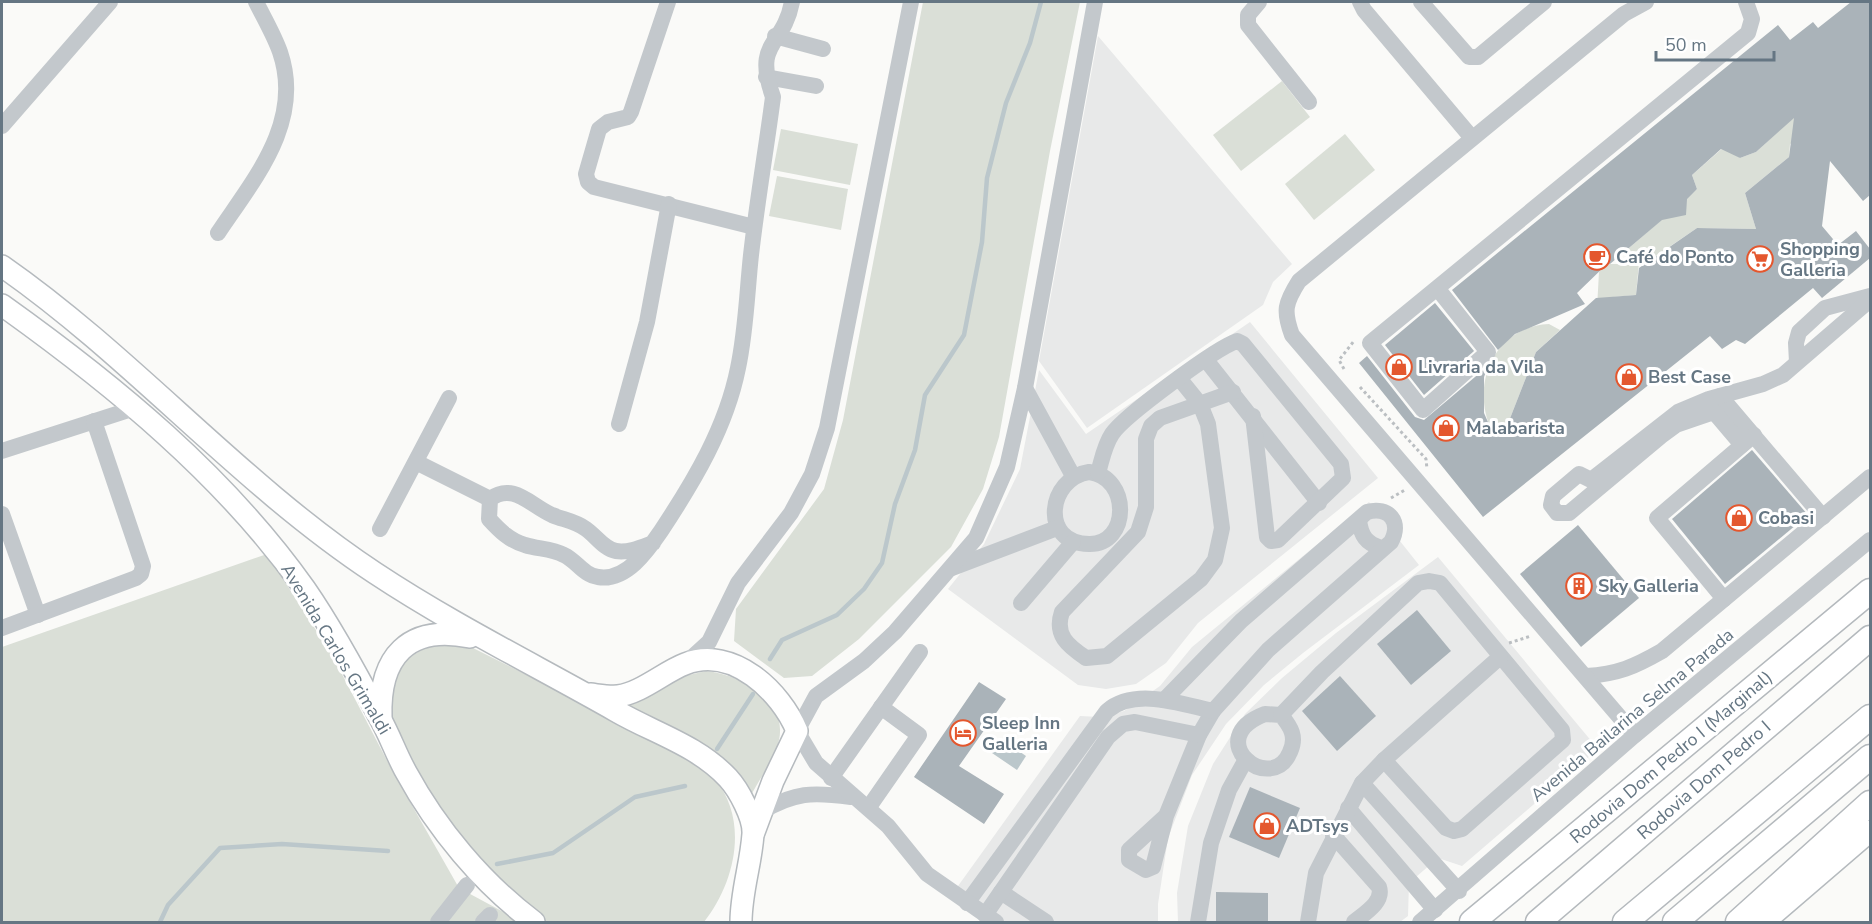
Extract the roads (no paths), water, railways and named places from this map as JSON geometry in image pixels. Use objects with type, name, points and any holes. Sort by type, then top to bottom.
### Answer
[{"type":"highway","name":"Rodovia Dom Pedro I (Marginal)","points":[[1472,922],[1870,591]]},
{"type":"highway","name":"Rodovia Dom Pedro I","points":[[1538,922],[1870,638]]},
{"type":"highway","points":[[1625,922],[1870,717]]},
{"type":"highway","points":[[1675,922],[1870,757]]},
{"type":"highway","points":[[1738,922],[1870,802]]},
{"type":"main road","points":[[2,266],[95,338],[306,521],[372,571],[482,639],[698,752],[729,779],[757,822]]},
{"type":"main road","name":"Avenida Carlos Grimaldi","points":[[2,305],[73,356],[135,408],[207,476],[269,541],[306,591],[381,719],[406,772],[440,827],[505,900],[534,922]]},
{"type":"main road","points":[[381,719],[384,678],[394,659],[409,645],[436,633],[447,632],[482,639]]},
{"type":"main road","points":[[590,694],[619,696],[686,663],[702,660],[725,663],[758,678],[789,712],[797,731],[757,822],[741,899],[741,922]]},
{"type":"main road","points":[[1764,922],[1870,831]]},
{"type":"main road","points":[[729,922],[741,899]]},
{"type":"street","points":[[3,117],[41,81],[110,2]]},
{"type":"street","points":[[218,233],[268,159],[282,129],[285,90],[280,53],[256,2]]},
{"type":"street","points":[[668,2],[631,112],[628,117],[608,122],[599,129],[586,174],[588,182],[594,187],[754,227]]},
{"type":"street","points":[[490,499],[489,519],[504,534],[523,545],[566,556],[582,570],[599,578],[619,573],[638,562],[695,480],[721,424],[738,368],[754,227],[773,97],[766,77],[765,56],[775,36],[788,22],[792,2]]},
{"type":"street","points":[[686,663],[709,642],[738,583],[791,513],[812,474],[830,417],[911,2]]},
{"type":"street","points":[[1095,2],[1025,388],[1007,467],[976,538],[896,632],[864,661],[816,696],[797,731],[816,764],[851,797],[869,807],[927,874],[991,919],[1001,892],[1108,737],[1123,724],[1135,722],[1199,735]]},
{"type":"street","points":[[1259,2],[1248,15],[1248,25],[1310,102]]},
{"type":"street","points":[[1360,2],[1364,10],[1472,138]]},
{"type":"street","points":[[1421,2],[1469,57],[1478,57],[1544,2]]},
{"type":"street","points":[[1635,735],[1292,335],[1285,315],[1289,296],[1299,281],[1624,14],[1646,2]]},
{"type":"street","points":[[1437,288],[1488,352],[1422,410],[1366,338],[1437,288],[1748,33],[1752,20],[1746,2]]},
{"type":"street","points":[[775,36],[823,49]]},
{"type":"street","points":[[766,77],[816,86]]},
{"type":"street","points":[[619,424],[647,322],[669,204]]},
{"type":"street","points":[[1823,517],[1748,440],[1714,412],[1676,425],[1569,513],[1557,513],[1551,505],[1553,496],[1579,474],[1592,480],[1662,422],[1678,412],[1775,379],[1870,298]]},
{"type":"street","points":[[1797,362],[1796,343],[1800,332],[1825,308],[1870,298]]},
{"type":"street","points":[[1098,473],[1112,433],[1179,378],[1237,341],[1243,344],[1341,464],[1343,478],[1278,540],[1271,541],[1266,537],[1252,416]]},
{"type":"street","points":[[1206,360],[1319,503]]},
{"type":"street","points":[[1179,378],[1200,404],[1208,424],[1222,528],[1215,560],[1201,579],[1107,656],[1086,658],[1071,648],[1060,633],[1058,623],[1062,612],[1137,532],[1146,507],[1146,439],[1151,426],[1160,418],[1200,404],[1233,392]]},
{"type":"street","points":[[1025,388],[1073,476]]},
{"type":"street","points":[[1720,396],[1748,440]]},
{"type":"street","points":[[380,529],[449,398]]},
{"type":"street","points":[[2,451],[135,408]]},
{"type":"street","points":[[2,628],[136,578],[141,574],[143,566],[94,421]]},
{"type":"street","points":[[1724,599],[1657,518],[1748,440]]},
{"type":"street","points":[[416,462],[490,499]]},
{"type":"street","points":[[1089,472],[1098,473],[1112,485],[1121,502],[1120,521],[1109,536],[1092,544],[1073,542],[1063,537],[1057,528],[1054,514],[1056,500],[1073,476],[1089,472]]},
{"type":"street","points":[[1586,676],[1612,675],[1653,657],[1870,477]]},
{"type":"street","points":[[490,499],[498,493],[508,491],[523,496],[554,516],[571,520],[616,552],[634,550],[653,543]]},
{"type":"street","points":[[1164,700],[1241,621],[1367,512],[1377,509],[1388,513],[1395,521],[1396,532],[1391,542],[1381,548],[1268,650],[1214,711],[1199,735],[1166,816]]},
{"type":"street","points":[[2,514],[38,615]]},
{"type":"street","points":[[1359,520],[1360,533],[1369,544],[1381,548]]},
{"type":"street","points":[[951,568],[1057,528]]},
{"type":"street","name":"Avenida Bailarina Selma Parada","points":[[1420,922],[1459,891],[1635,735],[1870,540]]},
{"type":"street","points":[[1021,603],[1073,542]]},
{"type":"street","points":[[1281,715],[1322,672],[1418,583],[1429,580],[1440,583],[1562,730],[1563,740],[1462,829],[1455,831],[1446,828],[1384,760]]},
{"type":"street","points":[[831,778],[920,652]]},
{"type":"street","points":[[1308,922],[1316,873],[1333,835],[1362,783],[1497,652]]},
{"type":"street","points":[[967,903],[1107,711],[1116,703],[1131,699],[1164,700],[1214,711]]},
{"type":"street","points":[[869,807],[919,735],[881,707]]},
{"type":"street","points":[[1265,714],[1281,715],[1292,727],[1294,743],[1288,758],[1275,768],[1259,769],[1245,761],[1238,747],[1240,732],[1250,719],[1265,714]]},
{"type":"street","points":[[1198,922],[1210,843],[1229,790],[1245,761]]},
{"type":"street","points":[[1362,783],[1459,891]]},
{"type":"street","points":[[757,822],[795,795],[807,793],[851,797]]},
{"type":"street","points":[[1348,808],[1435,910]]},
{"type":"street","points":[[1333,835],[1378,887],[1381,894],[1379,899],[1354,922]]},
{"type":"street","points":[[438,922],[467,885]]},
{"type":"street","points":[[1001,892],[1046,922]]},
{"type":"waterway","points":[[770,659],[782,640],[837,615],[864,589],[882,563],[895,504],[915,450],[925,395],[964,335],[982,242],[987,178],[1006,103],[1030,43],[1041,2]]},
{"type":"waterway","points":[[717,749],[753,694]]},
{"type":"waterway","points":[[497,864],[553,853],[635,797],[685,786]]},
{"type":"waterway","points":[[160,922],[168,905],[220,848],[282,844],[388,851]]},
{"type":"place","name":"Café do Ponto","points":[[1597,257]]},
{"type":"place","name":"Shopping Galleria","points":[[1760,259]]},
{"type":"place","name":"Livraria da Vila","points":[[1399,367]]},
{"type":"place","name":"Best Case","points":[[1629,377]]},
{"type":"place","name":"Malabarista","points":[[1446,428]]},
{"type":"place","name":"Cobasi","points":[[1739,518]]},
{"type":"place","name":"Sky Galleria","points":[[1579,586]]},
{"type":"place","name":"Sleep Inn Galleria","points":[[963,733]]},
{"type":"place","name":"ADTsys","points":[[1267,826]]}]
